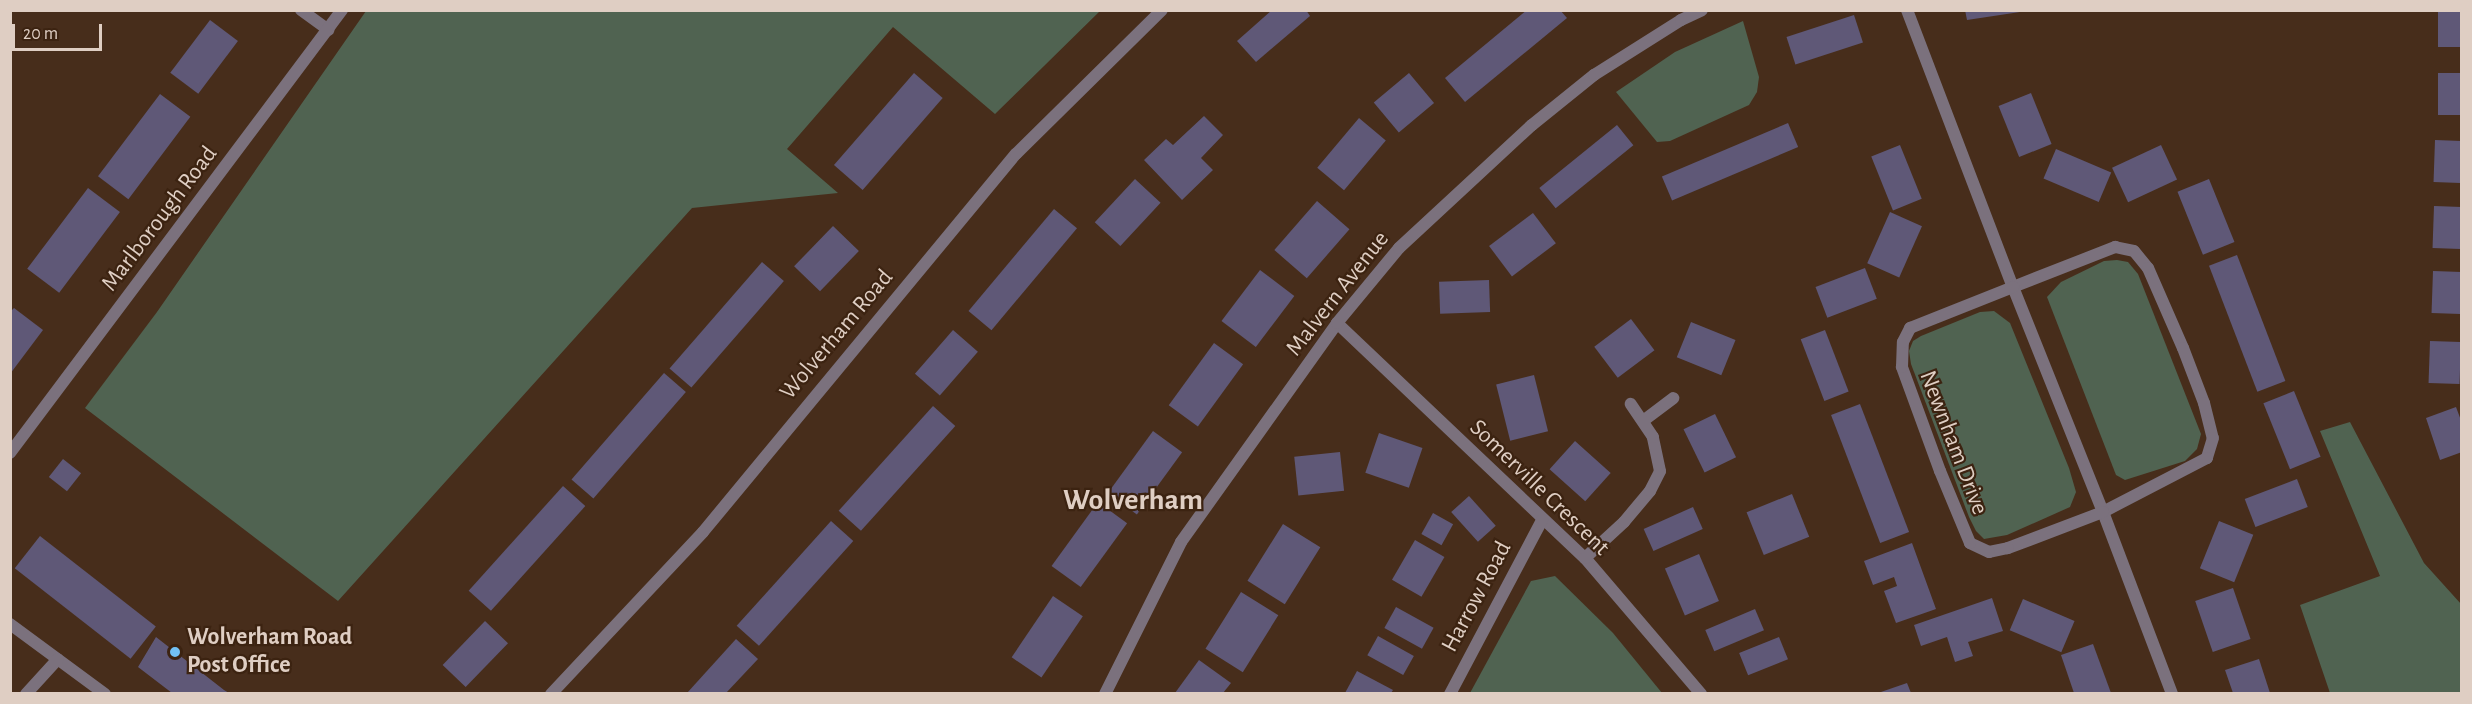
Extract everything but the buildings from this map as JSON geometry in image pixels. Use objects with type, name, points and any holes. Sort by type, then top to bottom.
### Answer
[{"type":"street","points":[[302,10],[328,30]]},
{"type":"street","name":"Marlborough Road","points":[[10,453],[342,10]]},
{"type":"street","name":"Wolverham Road","points":[[551,693],[703,532],[1016,154],[1162,10]]},
{"type":"street","name":"Malvern Avenue","points":[[1105,693],[1181,542],[1337,323],[1399,248],[1532,125],[1594,75],[1680,20],[1702,10]]},
{"type":"street","points":[[1907,10],[2172,693]]},
{"type":"street","name":"Newnham Drive","points":[[2115,247],[2134,251],[2148,268],[2183,348],[2204,403],[2213,438],[2207,458],[2103,512],[2008,548],[1989,552],[1970,543],[1943,480],[1902,367],[1903,342],[1910,328],[2013,287],[2115,247]]},
{"type":"street","name":"Somerville Crescent","points":[[1337,323],[1542,520],[1585,558],[1701,693]]},
{"type":"street","points":[[1643,421],[1673,398]]},
{"type":"street","points":[[1585,558],[1631,514],[1650,491],[1660,471],[1655,443],[1630,404]]},
{"type":"street","name":"Harrow Road","points":[[1450,693],[1542,520]]},
{"type":"street","points":[[10,624],[105,693]]},
{"type":"street","points":[[26,693],[58,659]]},
{"type":"green space","points":[[366,11],[1100,11],[995,114],[893,27],[787,149],[838,193],[692,208],[338,601],[85,408],[157,312]]},
{"type":"green space","points":[[1743,21],[1759,77],[1757,92],[1749,105],[1670,141],[1657,142],[1616,92],[1675,52]]},
{"type":"green space","points":[[2104,261],[2128,262],[2138,274],[2201,434],[2197,449],[2185,461],[2125,480],[2116,475],[2047,297],[2061,282]]},
{"type":"green space","points":[[1994,311],[2010,323],[2069,468],[2076,492],[2070,507],[2007,535],[1984,539],[1976,531],[1969,517],[1911,364],[1909,351],[1913,341],[1921,336],[1980,312]]},
{"type":"green space","points":[[2350,422],[2424,563],[2461,604],[2461,693],[2330,693],[2300,605],[2380,576],[2320,431]]},
{"type":"green space","points":[[1555,576],[1613,633],[1662,693],[1470,693],[1531,581]]},
{"type":"place","name":"Wolverham Road Post Office","points":[[175,652]]},
{"type":"district","name":"Wolverham","points":[[1133,500]]}]
